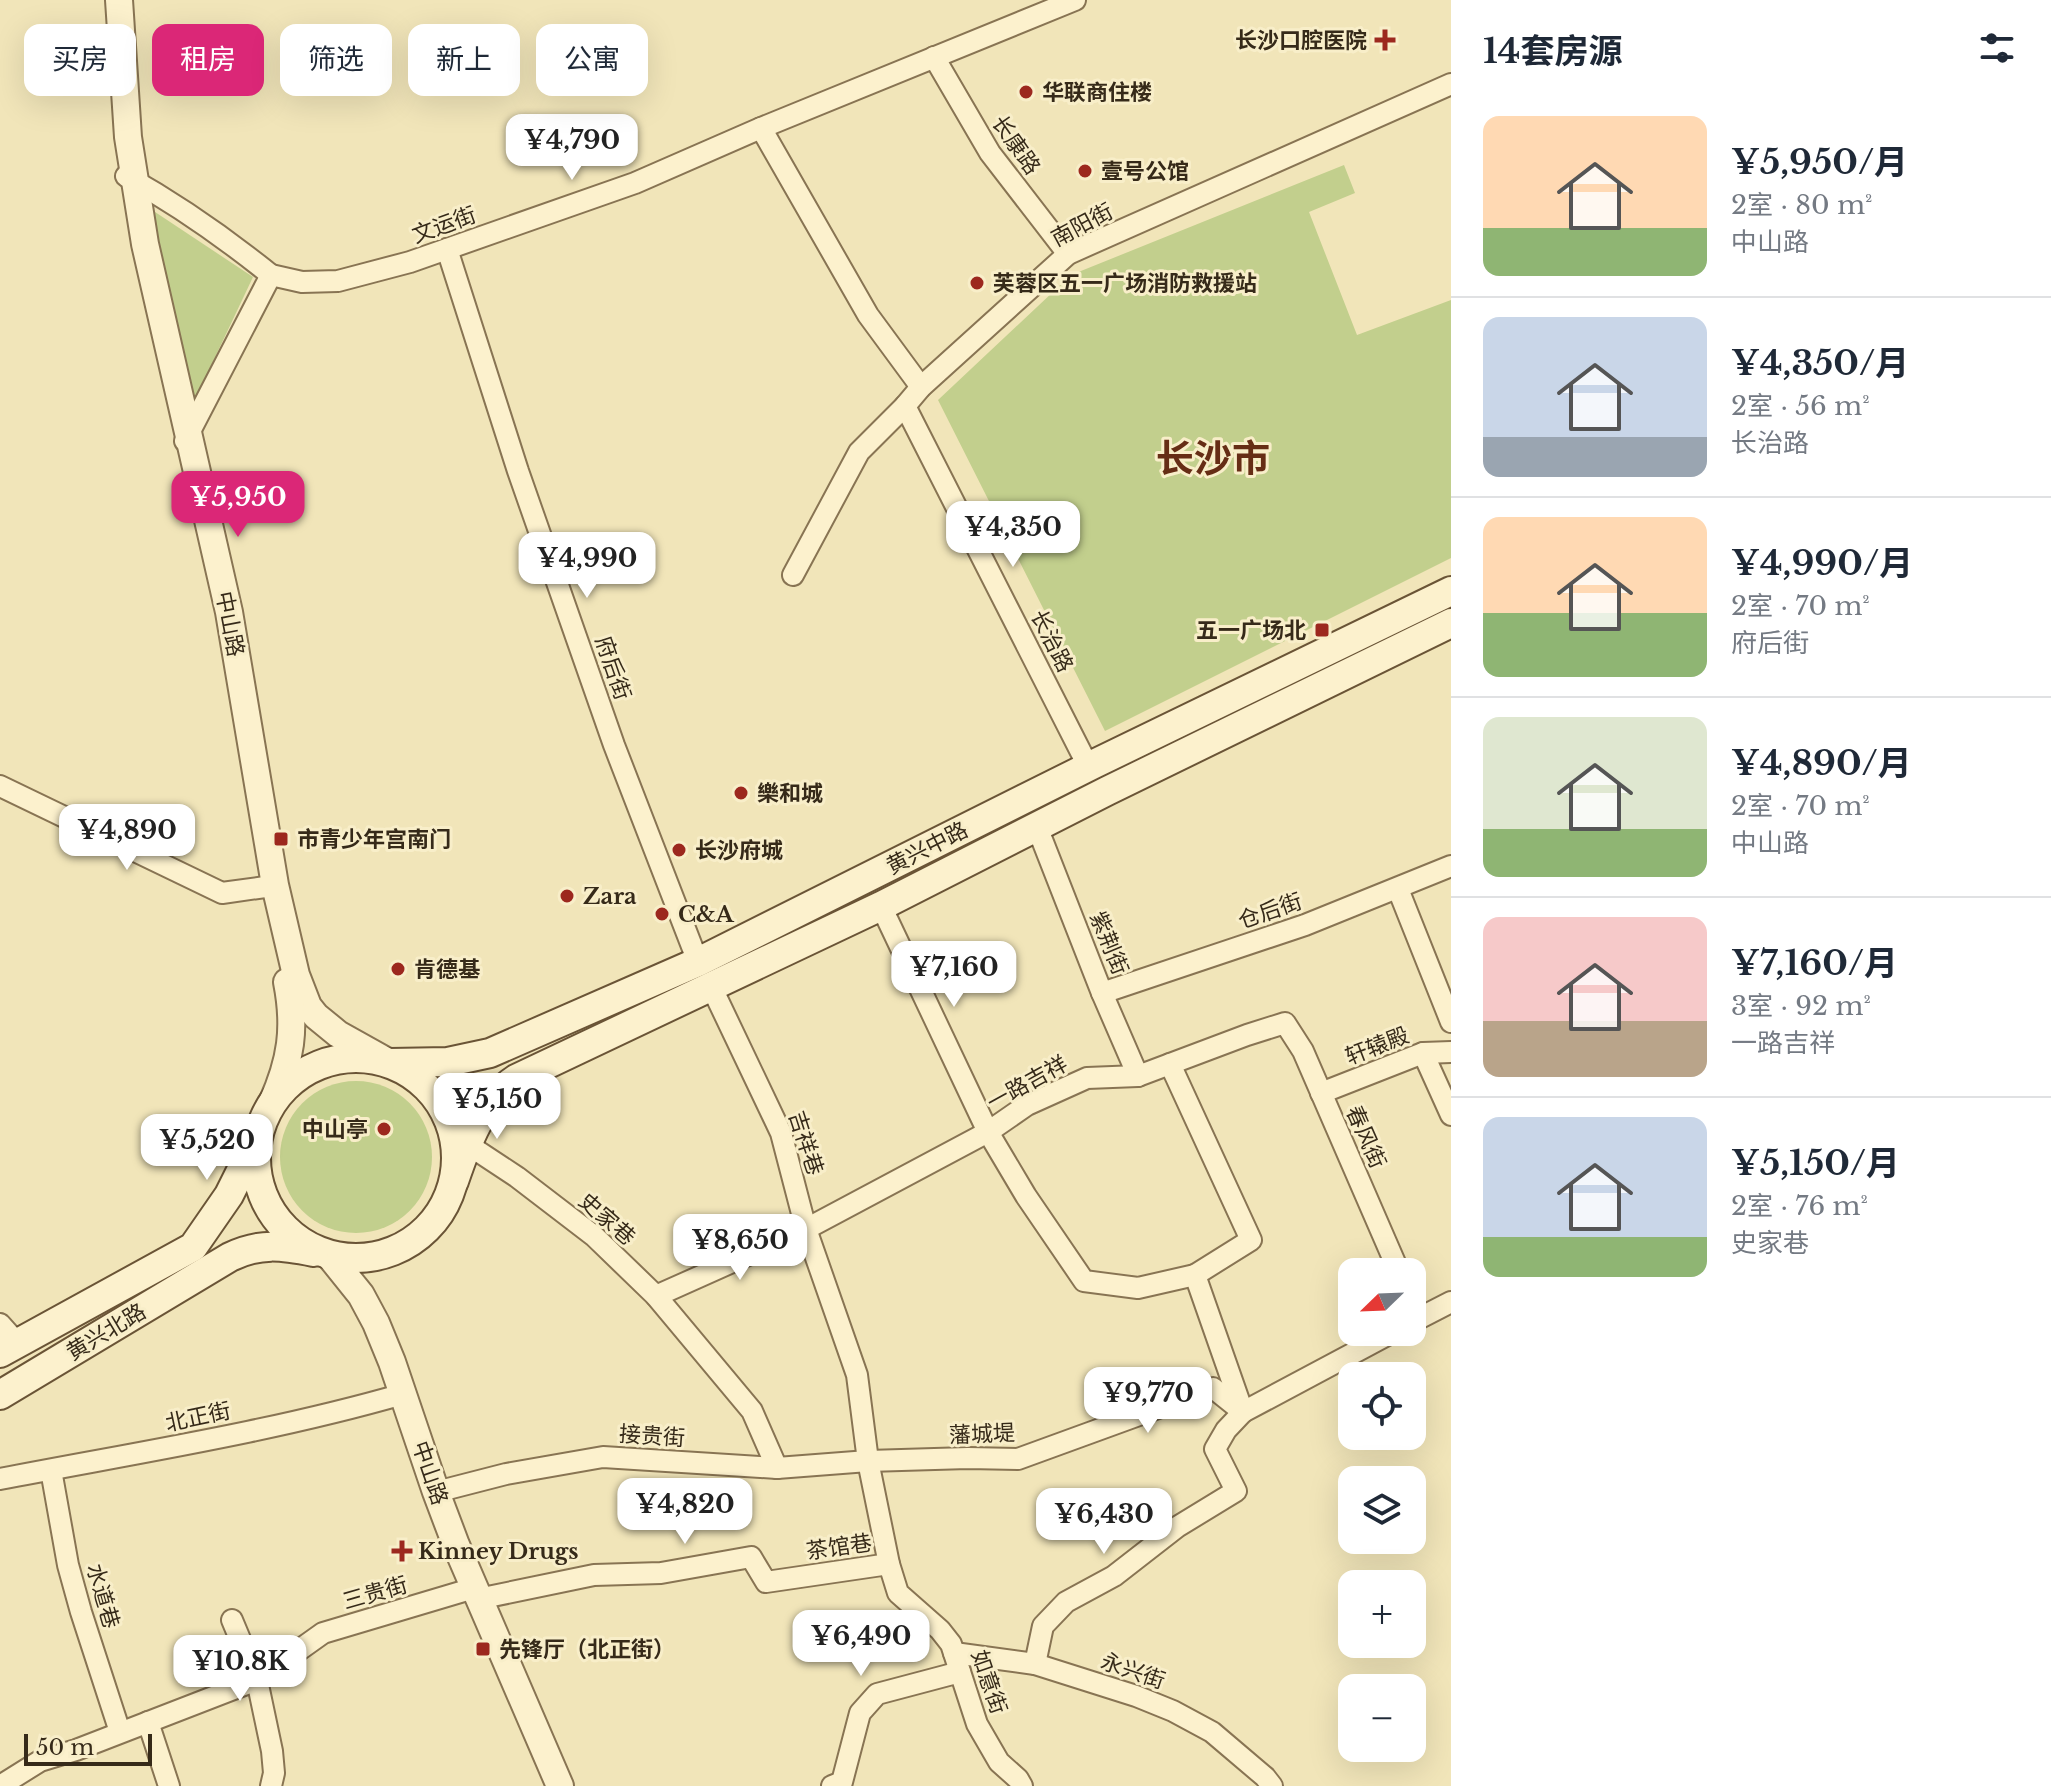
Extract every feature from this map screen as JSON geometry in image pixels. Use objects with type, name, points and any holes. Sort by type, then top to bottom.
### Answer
[{"type":"main road","name":"黄兴中路","points":[[454,1181],[467,1144],[490,1102],[516,1079],[1094,764],[1451,591]]},
{"type":"main road","name":"黄兴中路","points":[[390,1063],[448,1062],[490,1053],[881,906],[1225,732],[1451,623]]},
{"type":"main road","points":[[352,1057],[371,1059],[390,1063],[419,1080],[441,1105],[454,1137],[454,1181],[434,1221],[424,1232],[399,1248],[371,1257],[356,1258],[260,1247],[202,1257],[258,1139],[263,1120],[272,1103],[298,1075],[324,1063],[352,1057]]},
{"type":"main road","points":[[258,1139],[257,1171],[260,1187],[271,1209],[285,1229],[328,1254]]},
{"type":"main road","name":"黄兴北路","points":[[6,1340],[202,1257]]},
{"type":"main road","name":"黄兴北路","points":[[0,1395],[202,1257]]},
{"type":"street","name":"中山路","points":[[106,0],[128,177],[185,441],[219,615],[265,887],[292,1012],[290,1051],[272,1103]]},
{"type":"street","name":"中山路","points":[[119,0],[128,177]]},
{"type":"street","name":"文运街","points":[[271,275],[302,282],[338,281],[410,262],[635,183],[1075,0]]},
{"type":"street","name":"长康路","points":[[934,57],[990,153],[1068,254]]},
{"type":"street","name":"南阳街","points":[[793,575],[859,452],[921,387],[1068,254],[1451,84]]},
{"type":"street","points":[[761,128],[868,315],[921,387]]},
{"type":"street","points":[[128,177],[188,212],[233,243],[271,275],[185,441]]},
{"type":"street","name":"府后街","points":[[447,249],[518,471],[599,701],[705,974]]},
{"type":"street","name":"长治路","points":[[905,406],[1087,764],[1094,764]]},
{"type":"street","name":"中山路","points":[[185,441],[229,612],[275,885],[301,992],[308,1006],[325,1024],[353,1044],[390,1063]]},
{"type":"street","points":[[0,786],[222,893],[265,887]]},
{"type":"street","name":"紫荆街","points":[[1037,827],[1138,1076]]},
{"type":"street","name":"仓后街","points":[[1102,993],[1305,925],[1451,866]]},
{"type":"street","points":[[1398,889],[1451,1022]]},
{"type":"street","points":[[881,906],[988,1132],[1026,1196],[1084,1281],[1138,1288],[1195,1275],[1251,1240],[1170,1064]]},
{"type":"street","name":"吉祥巷","points":[[705,974],[781,1133],[806,1229],[857,1375],[868,1461]]},
{"type":"street","name":"一路吉祥","points":[[656,1296],[806,1229],[988,1132],[1027,1105],[1087,1078],[1138,1076],[1285,1023]]},
{"type":"street","name":"春风街","points":[[1285,1023],[1303,1051],[1393,1258]]},
{"type":"street","name":"轩辕殿","points":[[1321,1093],[1423,1053],[1451,1052]]},
{"type":"street","points":[[1423,1053],[1451,1115]]},
{"type":"street","name":"史家巷","points":[[467,1144],[517,1177],[594,1236],[656,1296],[752,1411],[777,1468]]},
{"type":"street","name":"中山路","points":[[328,1254],[369,1310],[392,1362],[436,1492],[476,1593],[560,1786]]},
{"type":"street","points":[[1195,1275],[1243,1412]]},
{"type":"street","points":[[1426,1310],[1451,1302]]},
{"type":"street","points":[[1035,1664],[1043,1626],[1066,1602],[1114,1576],[1177,1527],[1236,1491],[1215,1449],[1226,1430],[1243,1412],[1367,1346]]},
{"type":"street","name":"藩城堤","points":[[868,1461],[1018,1459],[1213,1388],[1243,1412]]},
{"type":"street","name":"北正街","points":[[0,1479],[169,1448],[323,1415],[403,1394]]},
{"type":"street","name":"接贵街","points":[[436,1492],[506,1474],[603,1457],[777,1468],[868,1461]]},
{"type":"street","name":"如意街","points":[[868,1461],[898,1593],[940,1630],[951,1644],[977,1724],[999,1762],[1022,1786]]},
{"type":"street","name":"水道巷","points":[[51,1470],[68,1565],[120,1732]]},
{"type":"street","name":"茶馆巷","points":[[476,1593],[594,1575],[661,1573],[751,1557],[766,1582],[889,1564]]},
{"type":"street","name":"三贵街","points":[[0,1786],[40,1761],[257,1680],[323,1633],[476,1593]]},
{"type":"street","points":[[232,1620],[257,1680],[272,1751],[274,1773],[271,1786]]},
{"type":"street","points":[[832,1786],[842,1782],[860,1713],[877,1694],[957,1663]]},
{"type":"street","name":"永兴街","points":[[957,1663],[1035,1664],[1136,1696],[1212,1732],[1272,1786]]},
{"type":"street","points":[[148,1722],[169,1786]]},
{"type":"green space","points":[[1344,165],[1355,193],[1309,212],[1357,335],[1451,300],[1451,558],[1105,731],[938,400],[1071,275]]},
{"type":"green space","points":[[143,204],[253,277],[191,408]]},
{"type":"green space","points":[[356,1081],[385,1087],[410,1103],[426,1128],[432,1157],[426,1186],[410,1211],[385,1227],[356,1233],[327,1227],[302,1211],[286,1186],[280,1157],[286,1128],[302,1103],[327,1087]]},
{"type":"place","name":"长沙口腔医院","points":[[1385,40]]},
{"type":"place","name":"华联商住楼","points":[[1026,92]]},
{"type":"place","name":"壹号公馆","points":[[1085,171]]},
{"type":"place","name":"芙蓉区五一广场消防救援站","points":[[977,283]]},
{"type":"place","name":"五一广场北","points":[[1322,630]]},
{"type":"place","name":"樂和城","points":[[741,793]]},
{"type":"place","name":"市青少年宫南门","points":[[281,839]]},
{"type":"place","name":"长沙府城","points":[[679,850]]},
{"type":"place","name":"Zara","points":[[567,896]]},
{"type":"place","name":"C&A","points":[[662,914]]},
{"type":"place","name":"肯德基","points":[[398,969]]},
{"type":"place","name":"中山亭","points":[[384,1129]]},
{"type":"place","name":"Kinney Drugs","points":[[402,1551]]},
{"type":"place","name":"先锋厅（北正街）","points":[[483,1649]]},
{"type":"district","name":"长沙市","points":[[1213,458]]}]
